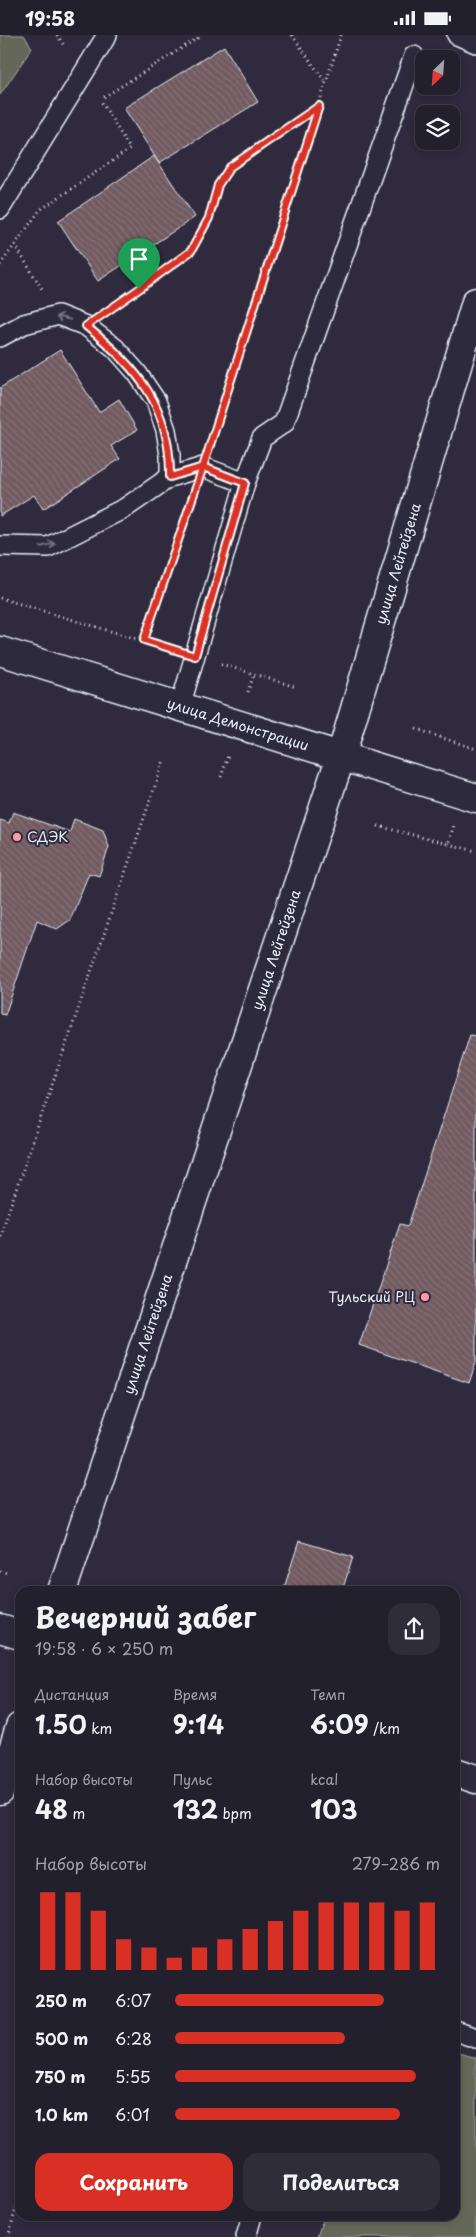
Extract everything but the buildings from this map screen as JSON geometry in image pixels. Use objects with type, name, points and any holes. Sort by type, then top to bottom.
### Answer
[{"type":"street","name":"улица Лейтейзена","points":[[64,1586],[341,756],[476,302]]},
{"type":"street","name":"улица Демонстрации","points":[[0,651],[476,798]]},
{"type":"street","points":[[0,1629],[15,1634]]},
{"type":"street","points":[[0,1791],[15,1743]]},
{"type":"street","points":[[460,1774],[476,1779]]},
{"type":"lane","points":[[0,209],[107,35]]},
{"type":"lane","points":[[457,35],[476,43]]},
{"type":"lane","points":[[180,707],[245,483],[262,438],[284,423],[414,56]]},
{"type":"lane","points":[[0,337],[24,324],[58,315],[86,326],[115,349],[136,373],[156,401],[166,430],[170,455],[170,477]]},
{"type":"lane","points":[[0,546],[48,547],[125,508],[170,477],[203,467],[245,483]]},
{"type":"lane","points":[[460,2033],[476,2038]]},
{"type":"lane","points":[[246,2237],[251,2221]]},
{"type":"path","points":[[0,265],[40,211],[130,149],[100,99],[198,38],[196,35]]},
{"type":"path","points":[[292,35],[326,83]]},
{"type":"path","points":[[144,640],[203,467],[342,35]]},
{"type":"path","points":[[86,326],[191,251],[209,218],[218,185],[230,167],[319,106]]},
{"type":"path","points":[[14,245],[58,315]]},
{"type":"path","points":[[0,598],[296,687]]},
{"type":"path","points":[[246,698],[254,674]]},
{"type":"path","points":[[416,729],[476,749]]},
{"type":"path","points":[[221,777],[228,755]]},
{"type":"path","points":[[0,1236],[164,760]]},
{"type":"path","points":[[448,844],[455,821]]},
{"type":"path","points":[[378,826],[476,851]]},
{"type":"path","points":[[0,1571],[7,1573]]},
{"type":"path","points":[[8,2237],[15,2212]]},
{"type":"green space","points":[[0,35],[24,35],[32,48],[0,95]]},
{"type":"green space","points":[[460,2053],[476,2058],[476,2237],[317,2237],[322,2221],[460,2221]]},
{"type":"place","name":"СДЭК","points":[[17,837]]},
{"type":"place","name":"Тульский РЦ","points":[[425,1297]]},
{"type":"route","points":[[139,289],[86,326],[115,349],[136,373],[156,401],[166,430],[170,455],[170,477],[203,467],[245,483],[195,656],[144,640],[203,467],[319,106],[230,167],[218,185],[209,218],[191,251],[139,289]]}]
